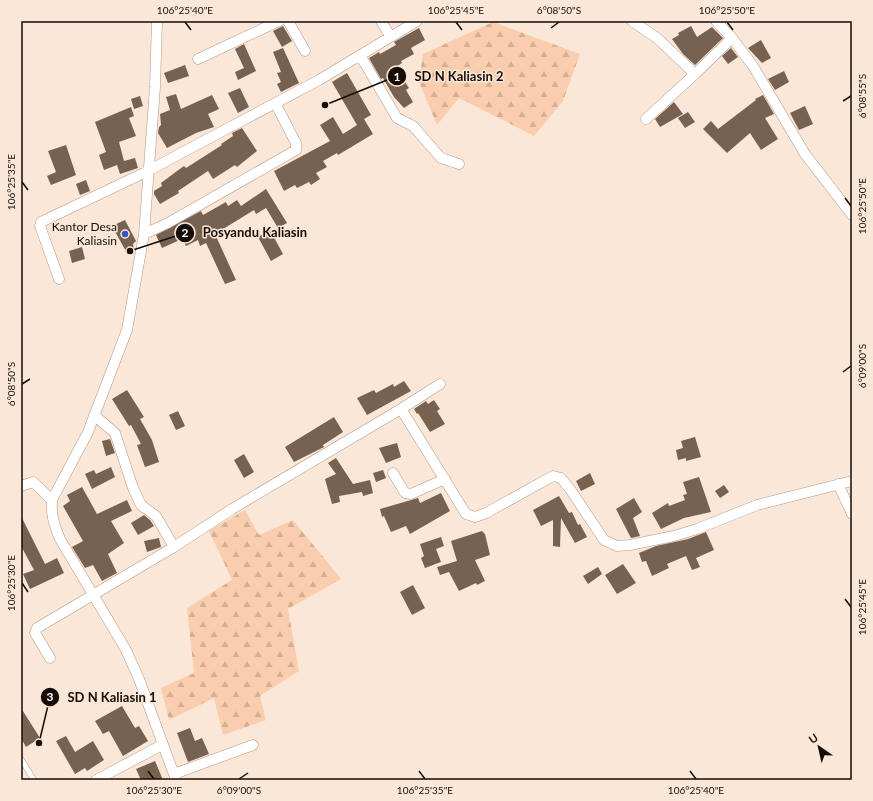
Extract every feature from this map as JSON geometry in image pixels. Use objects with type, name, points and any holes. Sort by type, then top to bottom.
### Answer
[{"type":"street","points":[[157,21],[144,234],[127,330],[88,432],[52,500],[52,514],[54,526],[126,650],[139,679],[175,777],[253,745]]},
{"type":"street","points":[[198,59],[279,21]]},
{"type":"street","points":[[288,21],[305,51]]},
{"type":"street","points":[[381,21],[390,36]]},
{"type":"street","points":[[59,279],[40,226],[41,222],[148,171],[275,103],[417,21]]},
{"type":"street","points":[[632,21],[657,38],[695,74]]},
{"type":"street","points":[[716,21],[732,38],[752,66],[805,154],[852,215]]},
{"type":"street","points":[[646,119],[732,38]]},
{"type":"street","points":[[360,55],[397,118],[413,126],[441,158],[459,164]]},
{"type":"street","points":[[144,234],[168,223],[296,150],[296,143],[275,103]]},
{"type":"street","points":[[50,658],[35,634],[36,629],[174,547],[226,513],[401,409],[440,384]]},
{"type":"street","points":[[401,409],[466,514],[475,517],[486,513],[553,476],[561,478],[570,489],[604,540],[617,546],[630,545],[674,536],[697,529],[757,506],[852,481]]},
{"type":"street","points":[[94,415],[115,433],[140,505],[156,516],[174,547]]},
{"type":"street","points":[[393,473],[405,493],[411,494],[445,479]]},
{"type":"street","points":[[21,486],[33,482],[52,500]]},
{"type":"street","points":[[838,484],[852,514]]},
{"type":"street","points":[[96,780],[162,745]]},
{"type":"lane","points":[[21,759],[34,780]]},
{"type":"green space","points":[[493,22],[580,54],[563,101],[534,136],[459,98],[437,125],[419,82],[423,54]]},
{"type":"green space","points":[[245,510],[259,535],[293,520],[341,579],[288,609],[299,671],[260,696],[266,720],[223,735],[214,698],[169,720],[161,688],[194,673],[187,608],[232,580],[209,531]]},
{"type":"building","points":[[283,26],[292,41],[282,47],[273,31]]},
{"type":"building","points":[[691,26],[697,37],[712,27],[723,38],[695,65],[683,54],[672,39],[679,35],[678,33]]},
{"type":"building","points":[[419,28],[425,40],[411,48],[414,54],[401,61],[402,63],[393,69],[401,84],[405,82],[409,88],[406,90],[413,102],[404,108],[394,97],[383,78],[381,79],[369,58],[396,45],[394,42]]},
{"type":"building","points":[[761,40],[771,58],[762,63],[748,48]]},
{"type":"building","points":[[244,44],[256,71],[238,80],[235,72],[244,68],[235,49]]},
{"type":"building","points":[[283,48],[299,83],[281,92],[277,84],[281,82],[277,73],[281,72],[273,52]]},
{"type":"building","points":[[731,48],[738,57],[728,64],[722,56]]},
{"type":"building","points":[[185,65],[189,76],[168,83],[164,73]]},
{"type":"building","points":[[784,71],[789,82],[775,90],[768,79]]},
{"type":"building","points":[[347,73],[371,115],[364,119],[373,134],[338,155],[337,153],[323,161],[327,167],[316,173],[320,179],[311,185],[309,182],[297,188],[295,185],[284,191],[274,171],[330,141],[320,125],[333,117],[343,134],[357,125],[332,82]]},
{"type":"building","points":[[240,88],[249,107],[238,113],[228,93]]},
{"type":"building","points":[[176,94],[181,109],[212,95],[219,109],[208,114],[214,127],[196,133],[167,148],[158,133],[161,125],[160,114],[170,110],[166,97]]},
{"type":"building","points":[[763,95],[774,114],[765,118],[778,139],[761,150],[750,133],[727,153],[703,129],[711,121],[718,129],[756,100],[755,99]]},
{"type":"building","points":[[140,96],[143,106],[134,109],[131,99]]},
{"type":"building","points":[[674,102],[683,114],[660,127],[655,119]]},
{"type":"building","points":[[805,106],[813,124],[799,130],[790,113]]},
{"type":"building","points":[[131,107],[134,116],[129,118],[136,136],[119,142],[124,161],[135,158],[138,168],[120,174],[117,165],[104,170],[99,155],[106,152],[95,122]]},
{"type":"building","points":[[688,112],[695,122],[685,128],[678,118]]},
{"type":"building","points":[[242,128],[257,151],[237,167],[235,165],[213,179],[208,171],[178,191],[179,193],[160,204],[154,194],[154,191],[162,186],[161,183],[184,166],[186,168],[222,145],[221,144],[233,136],[232,133]]},
{"type":"building","points":[[66,145],[76,175],[51,185],[47,176],[56,172],[48,151]]},
{"type":"building","points":[[86,180],[90,191],[80,195],[76,184]]},
{"type":"building","points":[[266,189],[287,223],[278,228],[266,208],[256,214],[254,210],[215,234],[236,280],[225,284],[206,243],[200,246],[198,240],[186,246],[182,239],[162,248],[156,235],[201,211],[203,215],[226,202],[228,206],[237,200],[241,206]]},
{"type":"building","name":"Kantor Desa Kaliasin","points":[[125,220],[136,241],[133,244],[134,251],[128,255],[112,226]]},
{"type":"building","points":[[270,230],[283,254],[271,261],[258,237]]},
{"type":"building","points":[[82,247],[85,259],[72,263],[69,251]]},
{"type":"building","points":[[404,381],[411,391],[367,415],[357,398],[374,390],[376,393],[393,384],[394,387]]},
{"type":"building","points":[[127,390],[144,417],[140,419],[152,440],[159,462],[145,467],[137,445],[141,444],[131,425],[129,426],[112,399]]},
{"type":"building","points":[[434,400],[440,409],[437,411],[445,424],[430,432],[414,409],[426,401],[428,404]]},
{"type":"building","points":[[178,411],[185,426],[176,430],[169,415]]},
{"type":"building","points":[[334,417],[343,432],[323,445],[324,447],[294,462],[285,447]]},
{"type":"building","points":[[695,437],[701,457],[686,461],[686,458],[678,460],[676,450],[683,448],[681,441]]},
{"type":"building","points":[[110,439],[115,453],[106,456],[102,441]]},
{"type":"building","points":[[397,443],[401,457],[386,463],[379,448]]},
{"type":"building","points":[[244,454],[254,472],[244,478],[234,460]]},
{"type":"building","points":[[336,458],[353,484],[370,480],[373,493],[363,496],[362,492],[339,496],[340,502],[332,504],[325,479],[336,474],[328,463]]},
{"type":"building","points":[[111,467],[115,477],[92,489],[85,474],[94,470],[96,474]]},
{"type":"building","points":[[383,470],[386,478],[376,482],[373,473]]},
{"type":"building","points":[[590,473],[595,484],[581,491],[576,481]]},
{"type":"building","points":[[699,477],[711,512],[684,518],[661,529],[652,513],[668,503],[669,506],[685,500],[683,495],[687,494],[683,482]]},
{"type":"building","points":[[724,485],[729,492],[720,498],[715,491]]},
{"type":"building","points":[[82,487],[97,514],[127,500],[132,511],[111,521],[124,543],[108,554],[117,573],[102,581],[93,565],[85,568],[72,547],[83,541],[63,506],[70,501],[67,495]]},
{"type":"building","points":[[441,493],[450,511],[410,534],[406,526],[391,532],[384,516],[382,517],[380,509],[418,498],[420,503]]},
{"type":"building","points":[[559,496],[569,513],[572,512],[578,525],[580,524],[587,537],[575,543],[561,518],[560,547],[553,546],[553,520],[541,526],[533,510]]},
{"type":"building","points":[[634,498],[642,512],[633,518],[640,536],[631,538],[616,509]]},
{"type":"building","points":[[144,515],[154,526],[138,535],[131,523]]},
{"type":"building","points":[[21,516],[45,564],[57,558],[64,573],[30,589],[23,574],[34,570],[21,546]]},
{"type":"building","points":[[482,531],[485,534],[490,555],[475,560],[485,581],[477,585],[476,583],[459,591],[449,572],[440,575],[437,567],[457,561],[451,541]]},
{"type":"building","points":[[706,532],[714,550],[696,558],[700,567],[692,570],[686,556],[667,564],[669,568],[652,576],[646,561],[642,562],[639,553],[656,546],[688,539]]},
{"type":"building","points":[[441,537],[444,546],[436,549],[441,562],[425,568],[421,558],[424,556],[420,544]]},
{"type":"building","points":[[159,538],[161,547],[147,552],[144,541]]},
{"type":"building","points":[[623,564],[636,583],[617,594],[605,575]]},
{"type":"building","points":[[598,567],[602,574],[588,584],[583,576]]},
{"type":"building","points":[[413,585],[425,608],[412,615],[400,592]]},
{"type":"building","points":[[122,706],[135,728],[139,726],[148,741],[123,756],[109,731],[103,734],[95,721]]},
{"type":"building","points":[[21,708],[40,738],[26,747],[21,738]]},
{"type":"building","points":[[190,728],[195,741],[202,738],[209,754],[188,762],[177,733]]},
{"type":"building","points":[[66,736],[75,752],[93,741],[104,760],[87,771],[85,768],[75,774],[56,741]]},
{"type":"building","points":[[155,761],[163,780],[141,780],[136,769]]},
{"type":"place","name":"SD N Kaliasin 2","points":[[325,105]]},
{"type":"place","name":"Kantor Desa Kaliasin","points":[[125,234]]},
{"type":"place","name":"Posyandu Kaliasin","points":[[130,251]]},
{"type":"place","name":"SD N Kaliasin 1","points":[[39,743]]}]
